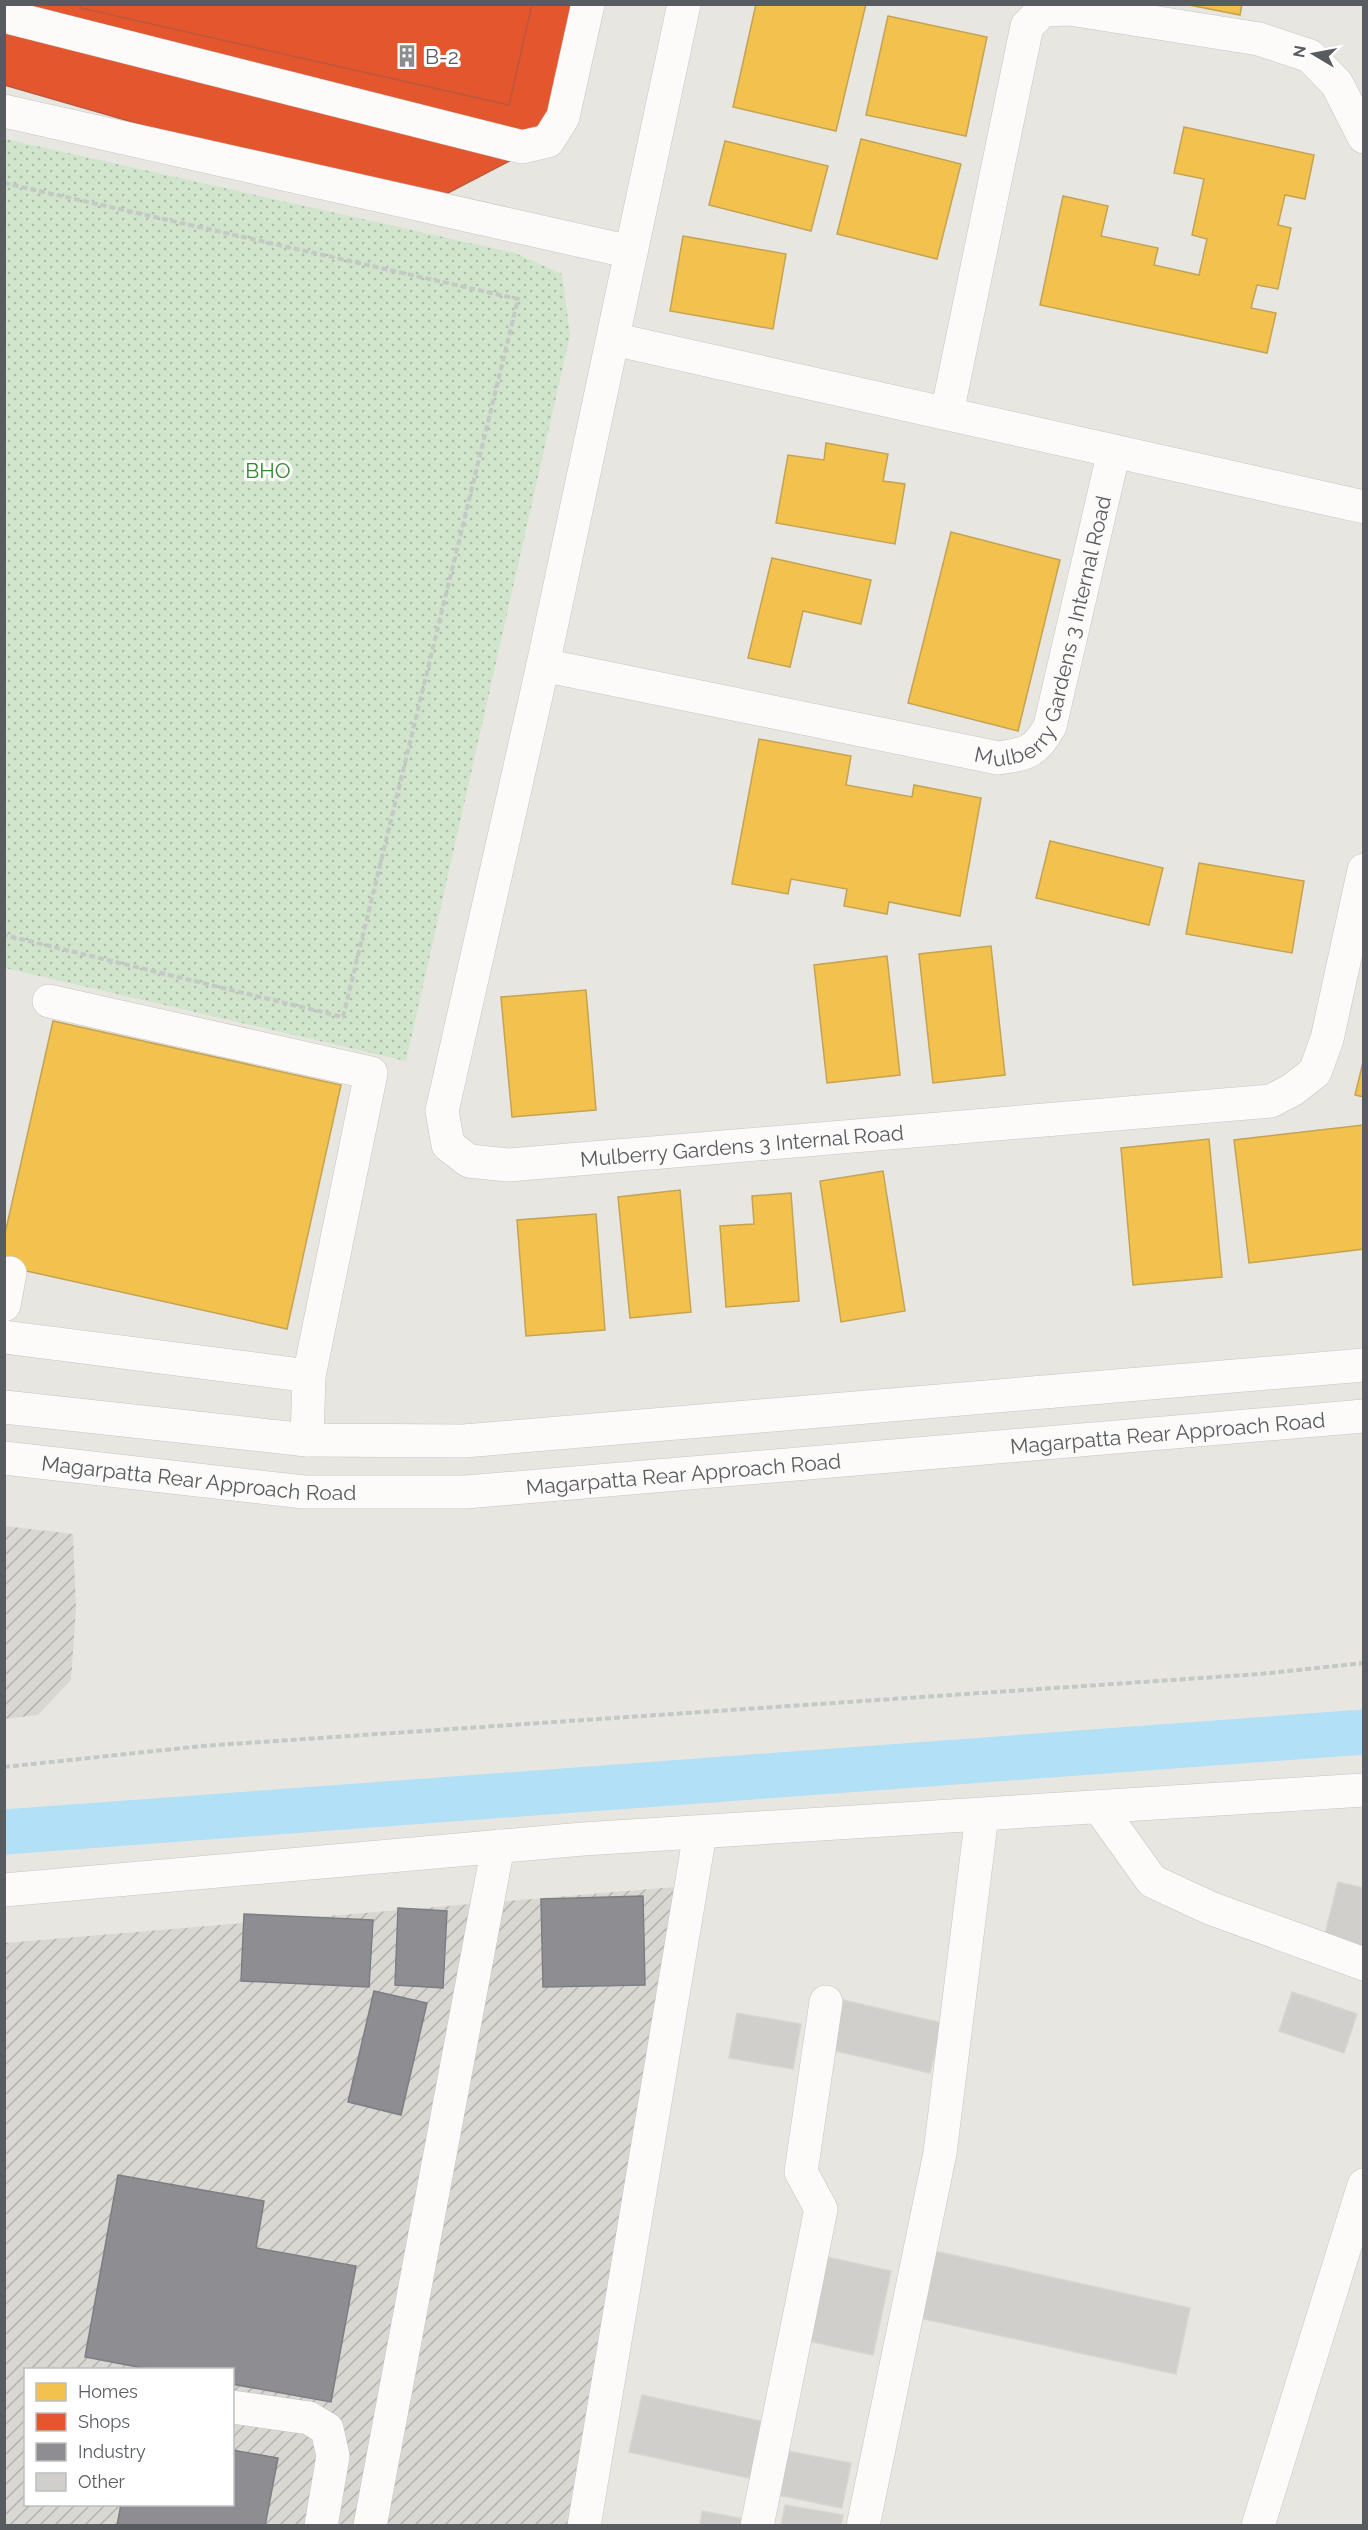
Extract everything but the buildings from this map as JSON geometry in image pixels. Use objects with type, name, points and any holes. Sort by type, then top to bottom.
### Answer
[{"type":"street","points":[[22,14],[522,147],[548,141],[563,117],[588,4]]},
{"type":"street","name":"Mulberry Gardens 3 Internal Road","points":[[684,4],[543,665],[442,1110],[448,1145],[469,1161],[508,1165],[1271,1101],[1292,1090],[1315,1072],[1327,1039],[1364,870]]},
{"type":"street","points":[[947,413],[1027,26],[1043,10],[1070,9],[1259,39],[1310,56],[1337,84],[1364,137]]},
{"type":"street","points":[[4,111],[631,252]]},
{"type":"street","name":"Mulberry Gardens 3 Internal Road","points":[[613,339],[1364,507]]},
{"type":"street","name":"Mulberry Gardens 3 Internal Road","points":[[543,665],[998,758],[1020,755],[1040,744],[1050,726],[1114,451]]},
{"type":"street","points":[[49,1001],[371,1073],[309,1376],[307,1440]]},
{"type":"street","points":[[4,1305],[10,1273]]},
{"type":"street","points":[[4,1337],[309,1376]]},
{"type":"street","points":[[4,1407],[307,1440],[464,1441],[1364,1365]]},
{"type":"street","name":"Magarpatta Rear Approach Road","points":[[4,1458],[304,1492],[466,1492],[1364,1416]]},
{"type":"street","points":[[4,1890],[498,1846],[1364,1790]]},
{"type":"street","points":[[1099,1807],[1152,1881],[1210,1908],[1364,1964]]},
{"type":"street","points":[[863,2526],[940,2153],[982,1815]]},
{"type":"street","points":[[584,2526],[700,1833]]},
{"type":"street","points":[[370,2526],[498,1846]]},
{"type":"street","points":[[757,2526],[821,2210],[801,2172],[826,2002]]},
{"type":"street","points":[[1258,2526],[1364,2185]]},
{"type":"street","points":[[234,2407],[309,2418],[327,2429],[333,2456],[321,2526]]},
{"type":"path","points":[[4,183],[518,299],[343,1017],[4,935]]},
{"type":"path","points":[[4,1767],[202,1746],[1260,1674],[1364,1663]]},
{"type":"shaded area","points":[[5,1526],[73,1534],[76,1608],[71,1680],[38,1715],[5,1719]]},
{"type":"shaded area","points":[[675,1887],[571,2525],[5,2526],[5,1943]]},
{"type":"green space","name":"BHO","points":[[5,139],[515,253],[562,274],[570,335],[406,1061],[5,968]]},
{"type":"waterway","points":[[4,1832],[1364,1732]]},
{"type":"place","name":"B-2","points":[[407,56]]}]
